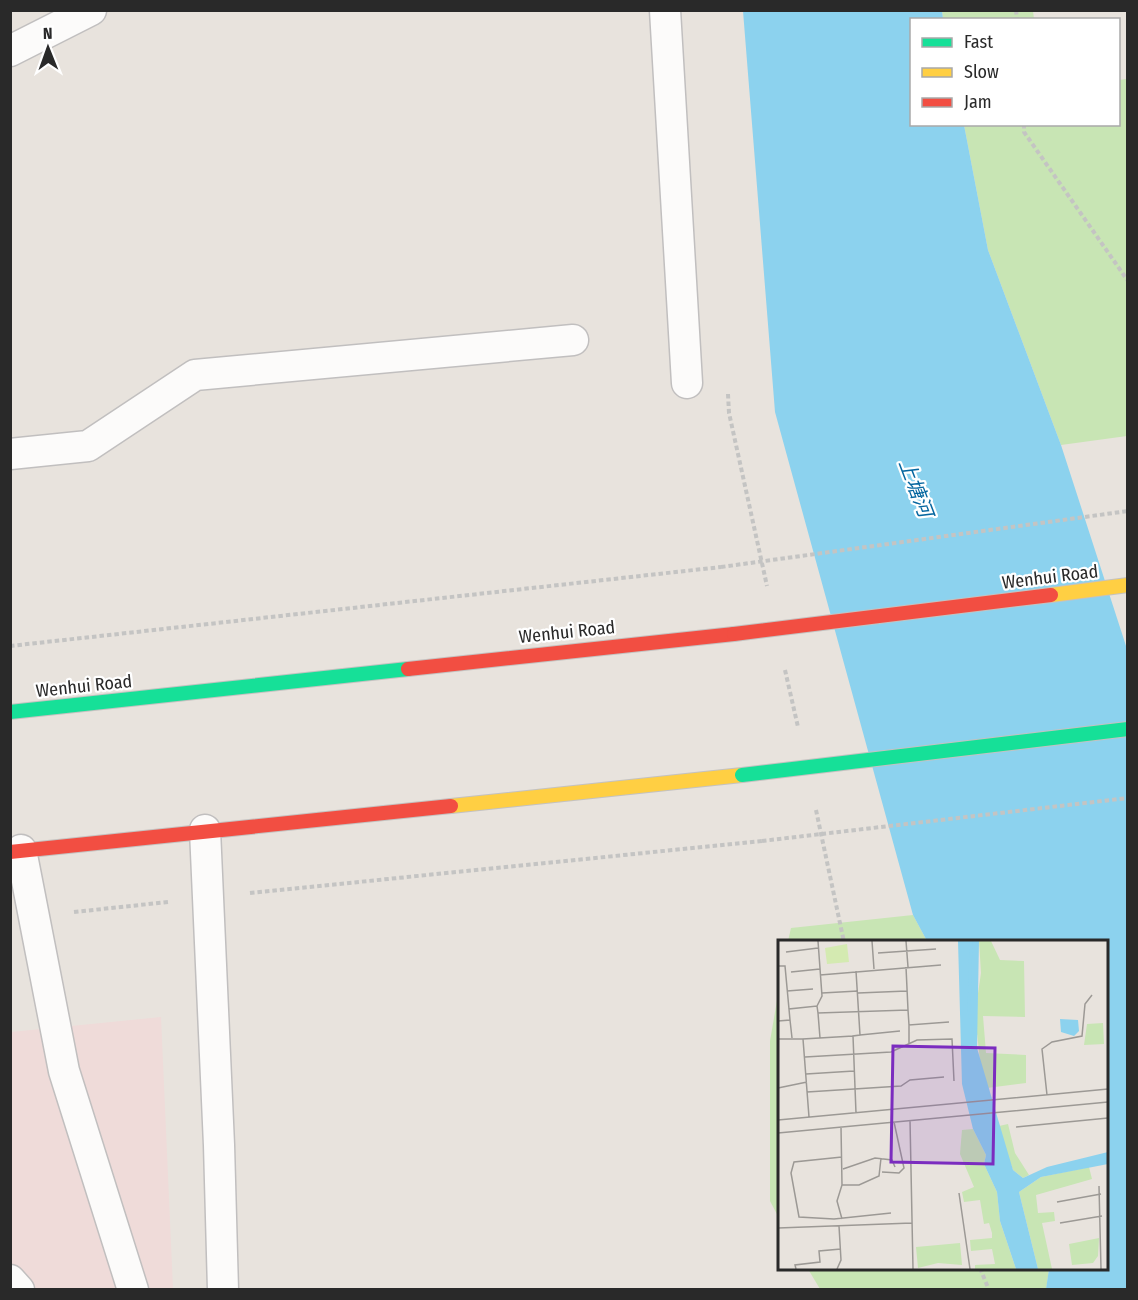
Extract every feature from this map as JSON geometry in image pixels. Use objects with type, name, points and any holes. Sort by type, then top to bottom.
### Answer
[{"type":"main road","name":"Wenhui Road","points":[[10,712],[734,634],[1128,585]]},
{"type":"main road","points":[[16,851],[742,775],[1128,729]]},
{"type":"lane","points":[[10,51],[92,10]]},
{"type":"lane","points":[[665,10],[687,383]]},
{"type":"lane","points":[[10,454],[88,446],[195,375],[573,340]]},
{"type":"lane","points":[[205,830],[223,1290]]},
{"type":"lane","points":[[16,851],[33,916],[64,1071],[133,1290]]},
{"type":"lane","points":[[10,1280],[19,1290]]},
{"type":"path","points":[[1024,126],[1024,132],[1128,281]]},
{"type":"path","points":[[727,389],[729,413],[768,594]]},
{"type":"path","points":[[10,646],[721,567],[1128,511]]},
{"type":"path","points":[[784,663],[799,733]]},
{"type":"path","points":[[33,916],[762,841],[1128,798]]},
{"type":"path","points":[[814,802],[844,940]]},
{"type":"path","points":[[980,1270],[990,1290]]},
{"type":"shaded area","points":[[161,1017],[173,1289],[11,1290],[11,1032]]},
{"type":"green space","points":[[942,11],[1033,11],[1034,18],[943,18]]},
{"type":"green space","points":[[1127,79],[1127,436],[1061,445],[988,250],[964,126],[1120,126],[1120,80]]},
{"type":"green space","points":[[913,915],[926,940],[788,940],[791,928]]},
{"type":"green space","points":[[778,995],[778,1216],[770,1201],[770,1041]]},
{"type":"green space","points":[[809,1270],[1049,1270],[1046,1290],[820,1289]]},
{"type":"water","name":"上塘河","points":[[743,11],[942,11],[943,18],[910,18],[910,126],[964,126],[988,250],[1061,445],[1127,649],[1127,1289],[1046,1289],[1049,1270],[1108,1270],[1108,940],[926,940],[913,915],[775,412]]},
{"type":"traffic: fast","points":[[10,712],[408,669]]},
{"type":"traffic: fast","points":[[742,775],[1128,729]]},
{"type":"traffic: slow","points":[[1051,595],[1128,585]]},
{"type":"traffic: slow","points":[[451,806],[742,775]]},
{"type":"traffic: jam","points":[[734,634],[1051,595]]},
{"type":"traffic: jam","points":[[408,669],[734,634]]},
{"type":"traffic: jam","points":[[10,852],[451,806]]}]
